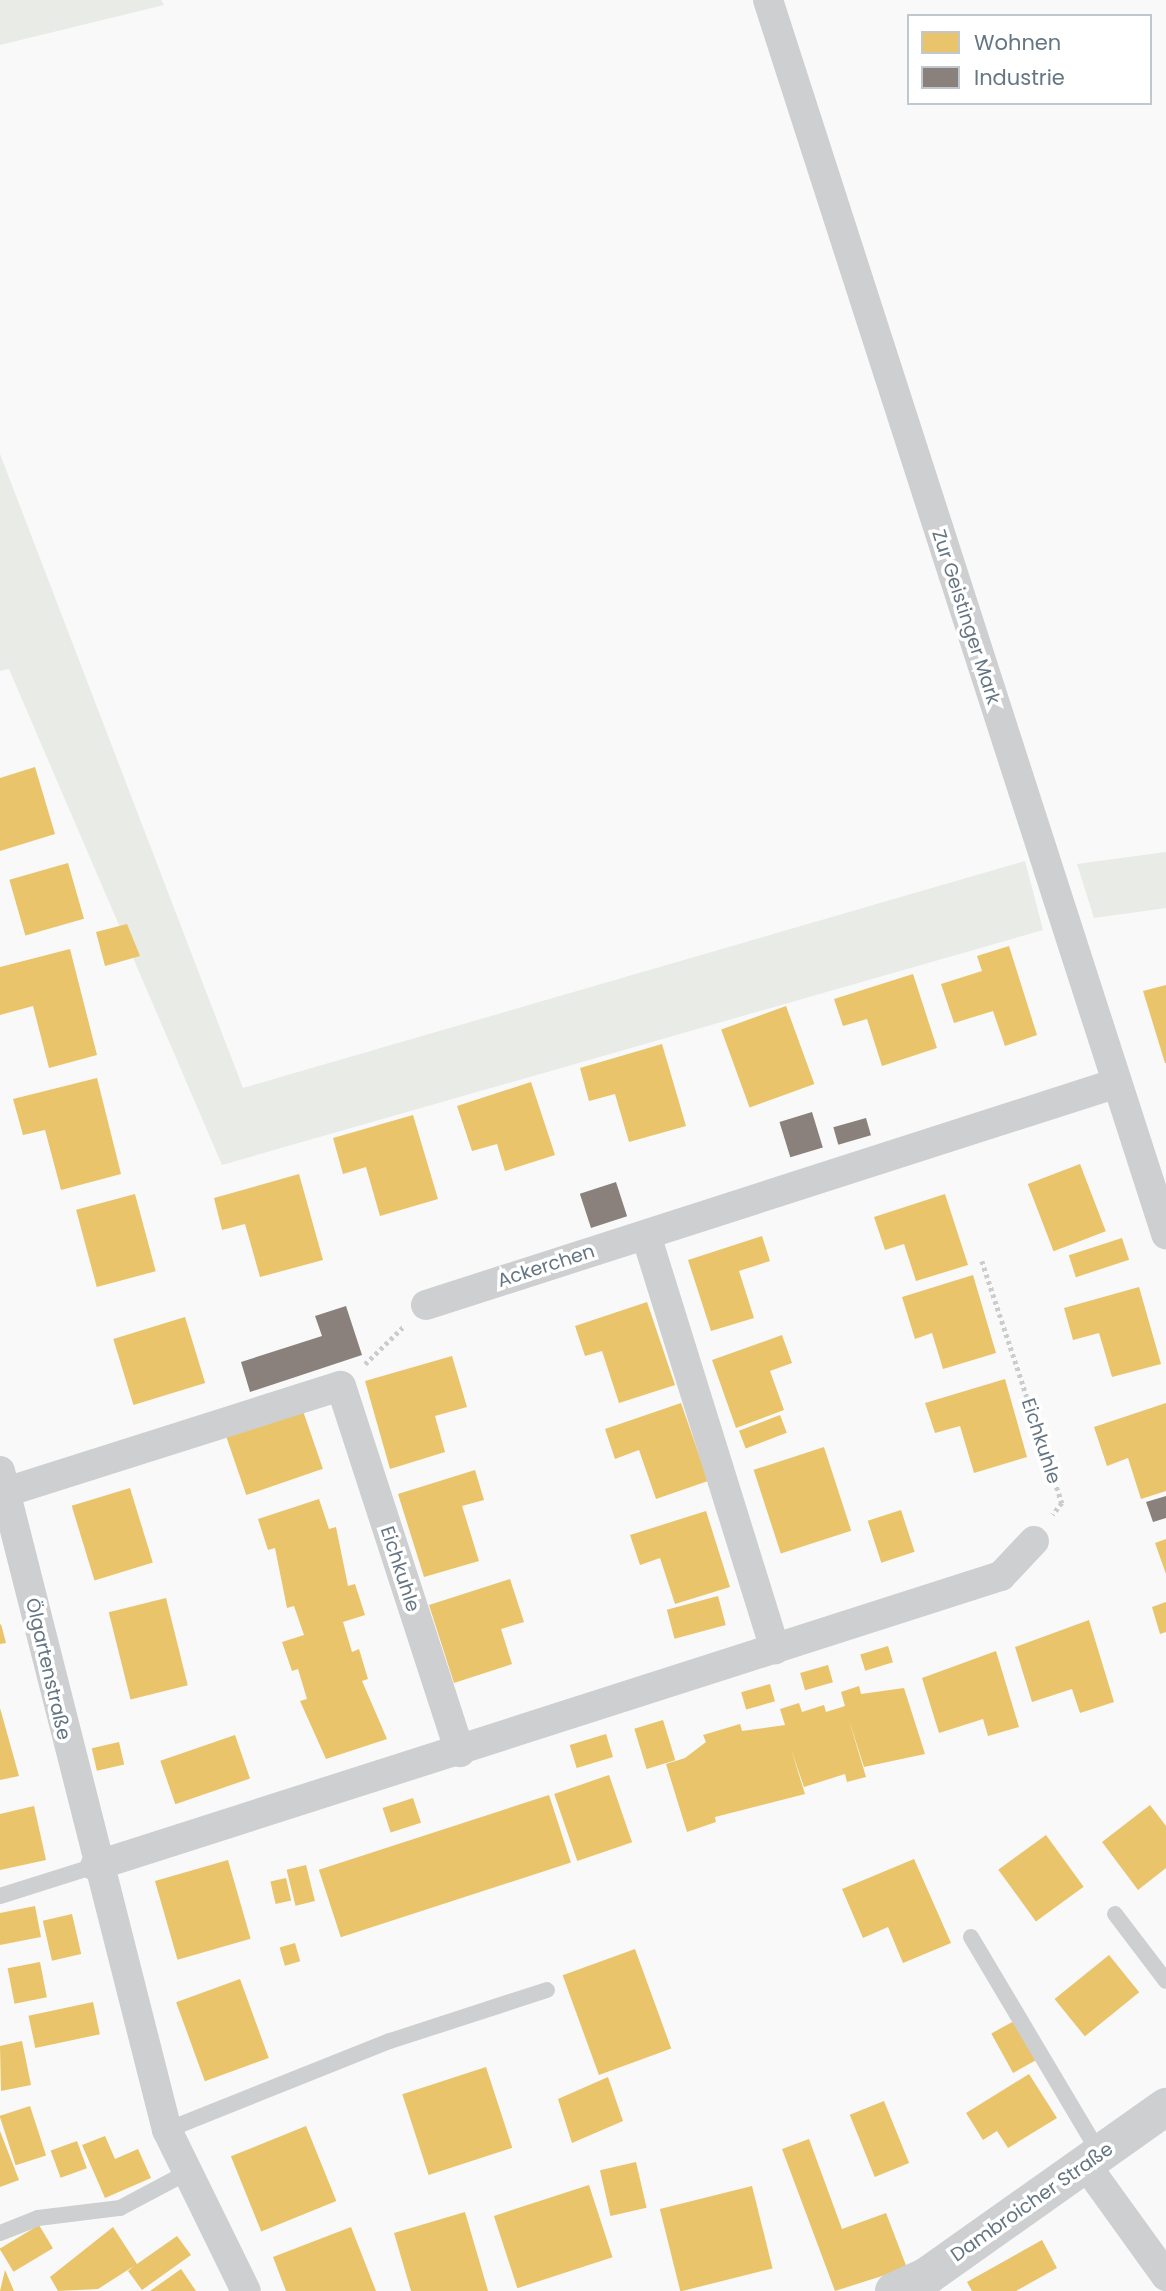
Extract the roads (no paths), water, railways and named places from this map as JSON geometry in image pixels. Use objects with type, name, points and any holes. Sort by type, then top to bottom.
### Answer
[{"type":"street","name":"Zur Geistinger Mark","points":[[768,0],[1114,1084],[1166,1234]]},
{"type":"street","name":"Ackerchen","points":[[426,1305],[1114,1084]]},
{"type":"street","points":[[646,1235],[775,1649]]},
{"type":"street","name":"Eichkuhle","points":[[3,1482],[341,1385],[460,1752]]},
{"type":"street","name":"Ölgartenstraße","points":[[3,1482],[95,1866],[167,2130],[246,2291]]},
{"type":"street","points":[[95,1866],[460,1752],[1001,1576],[1034,1541]]},
{"type":"street","name":"Dambroicher Straße","points":[[894,2291],[927,2276],[1166,2106]]},
{"type":"street","points":[[1093,2159],[1166,2276]]},
{"type":"lane","points":[[0,1896],[95,1866]]},
{"type":"lane","points":[[1115,1914],[1166,1981]]},
{"type":"lane","points":[[971,1937],[1093,2159]]},
{"type":"lane","points":[[167,2130],[390,2041],[547,1990]]},
{"type":"lane","points":[[0,2233],[38,2218],[120,2208],[186,2173]]}]
